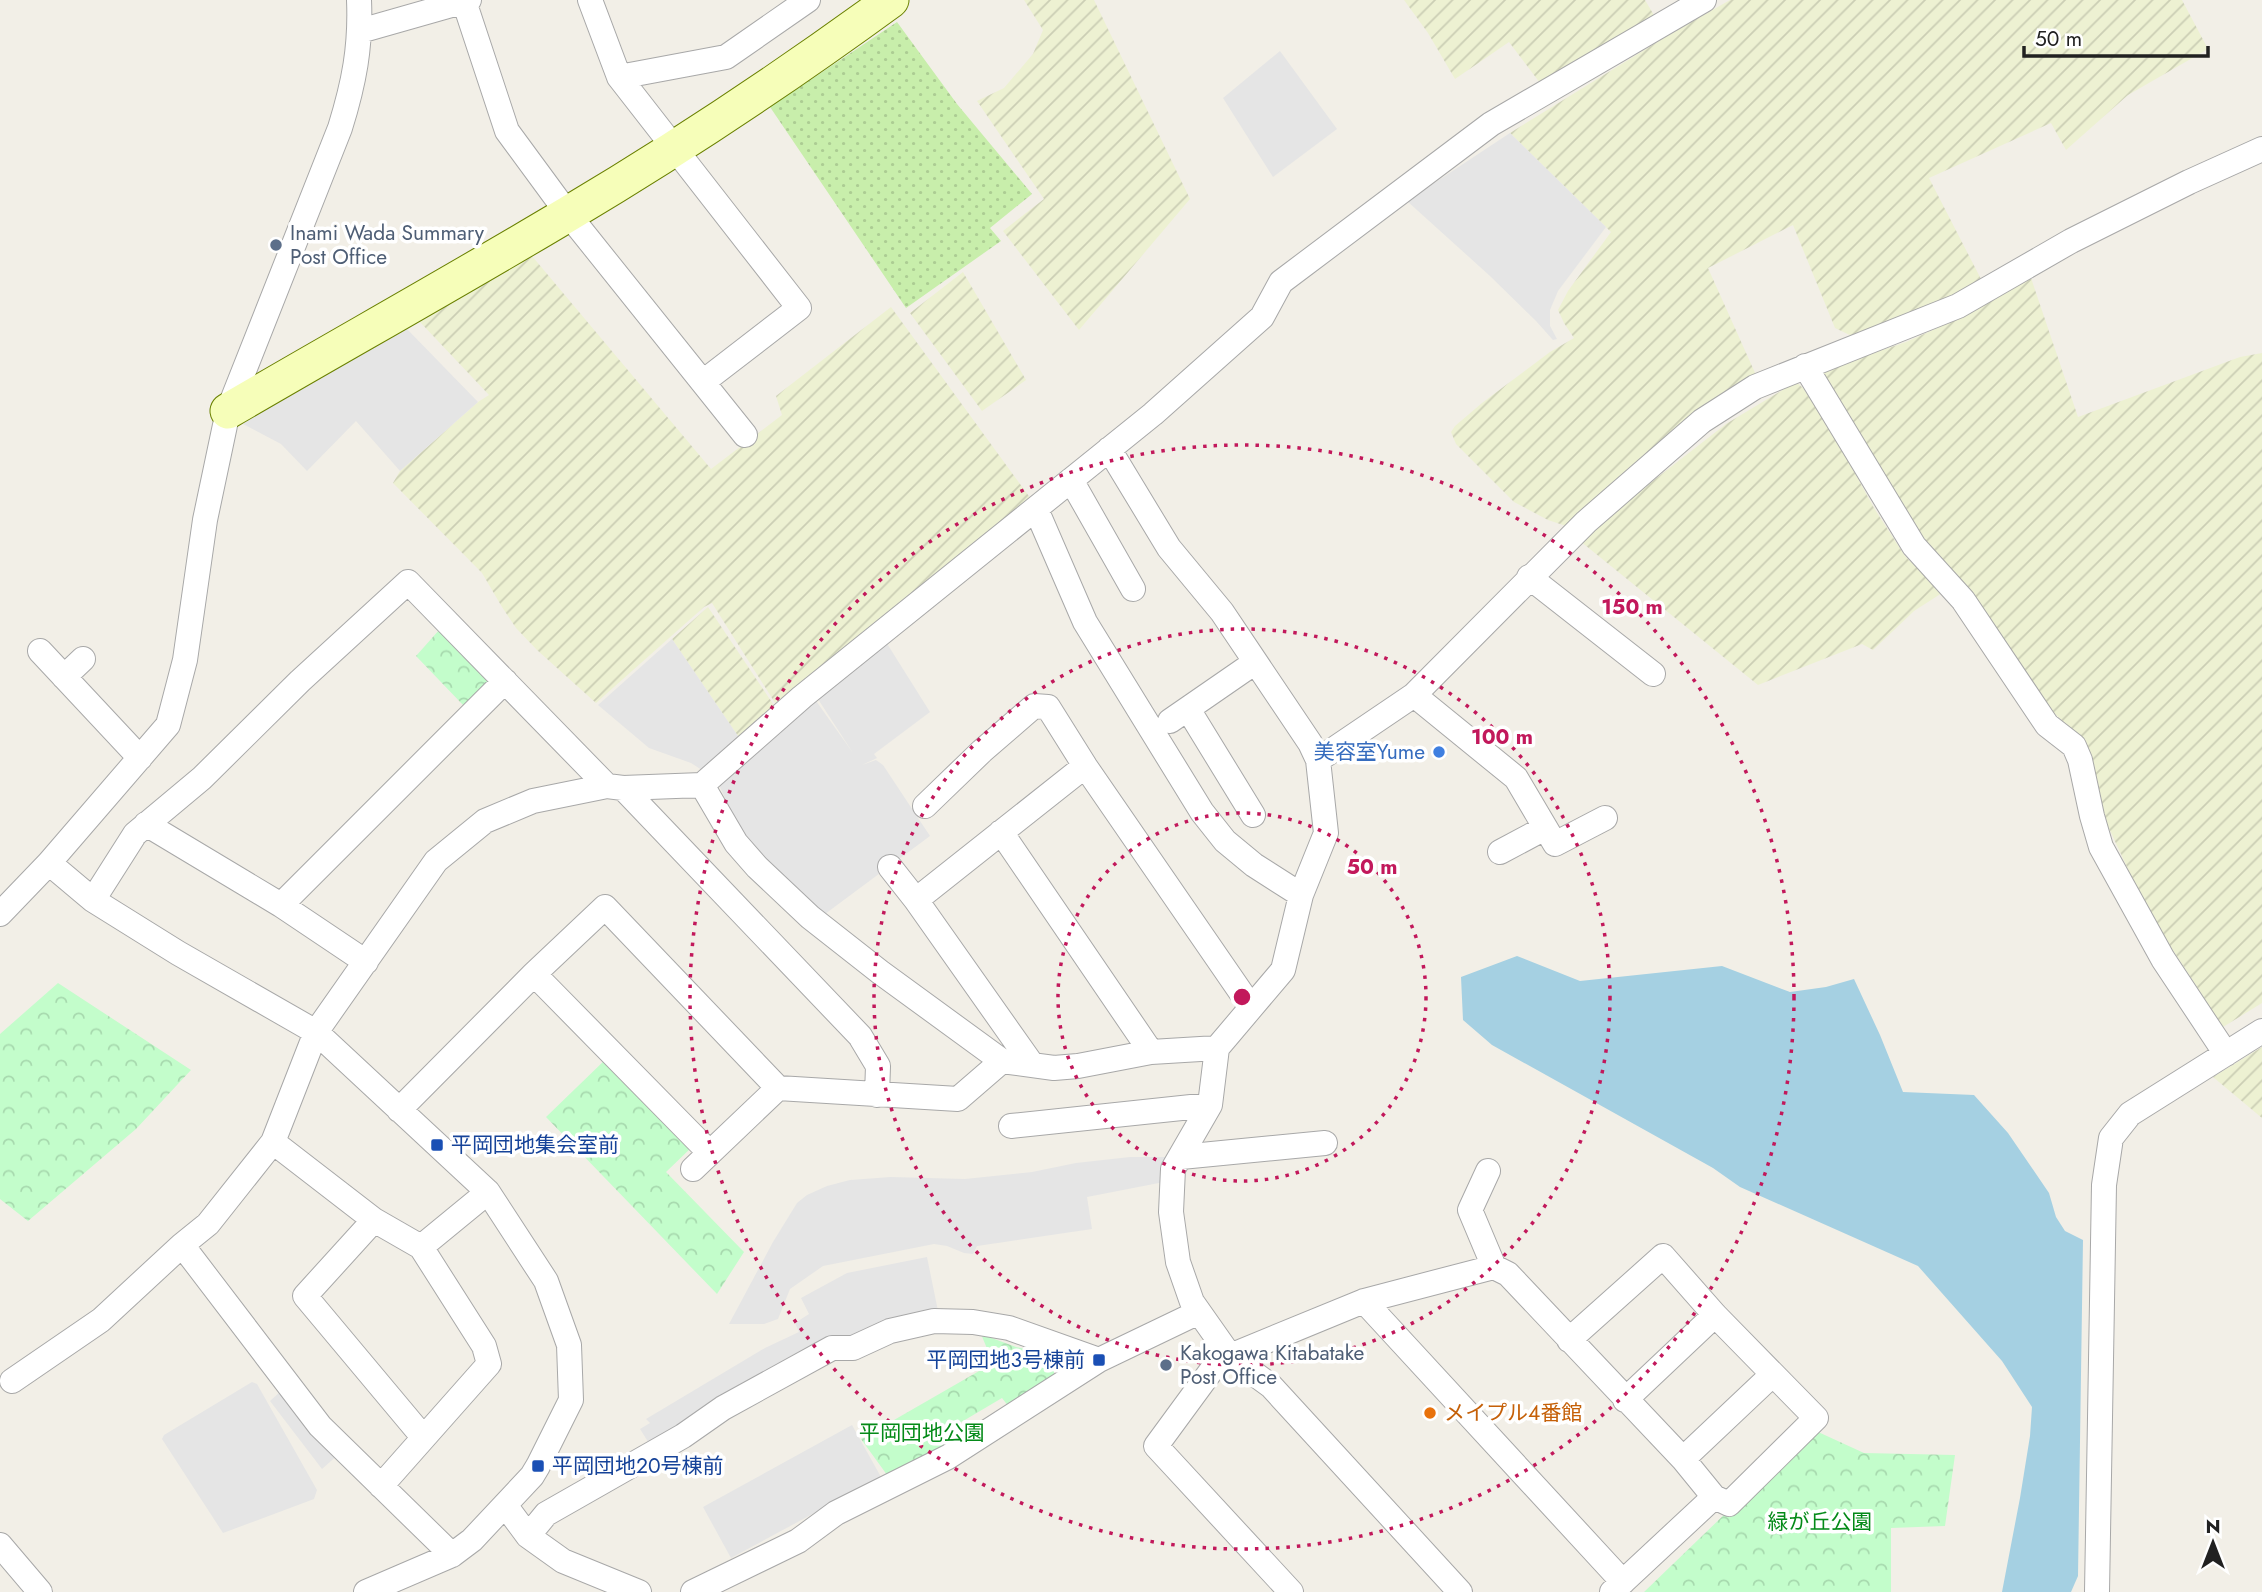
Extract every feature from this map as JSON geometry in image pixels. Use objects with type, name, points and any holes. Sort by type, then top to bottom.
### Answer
[{"type":"street","points":[[0,914],[168,725],[185,660],[205,520],[228,411],[340,128],[353,86],[360,31],[359,0]]},
{"type":"street","points":[[590,0],[619,77],[799,308],[703,382]]},
{"type":"street","points":[[619,77],[726,57],[808,0]]},
{"type":"street","points":[[228,411],[568,214],[673,149],[825,48],[891,0]]},
{"type":"street","points":[[12,1381],[102,1320],[208,1224],[273,1142],[316,1032],[436,861],[485,821],[533,801],[615,787],[702,785],[802,697],[1153,414],[1262,317],[1281,282],[1491,124],[1704,0]]},
{"type":"street","points":[[360,31],[466,1],[507,131],[568,214],[745,435]]},
{"type":"street","points":[[1318,760],[1414,695],[1586,522],[1702,421],[1755,387],[1958,306],[2071,241],[2262,149]]},
{"type":"street","points":[[1805,366],[1914,546],[1963,600],[2047,725],[2074,746],[2080,760],[2101,847],[2163,959],[2226,1054]]},
{"type":"street","points":[[1109,449],[1169,548],[1222,612],[1310,743],[1318,760],[1325,833],[1301,895],[1283,970],[1217,1048],[1210,1105],[1173,1169],[1171,1212],[1178,1262],[1192,1302],[1230,1356],[1271,1386],[1460,1592]]},
{"type":"street","points":[[1071,480],[1133,589]]},
{"type":"street","points":[[1036,509],[1085,622],[1202,812],[1225,841],[1254,865],[1301,895]]},
{"type":"street","points":[[1529,577],[1653,674]]},
{"type":"street","points":[[93,900],[135,834],[202,778],[300,681],[408,582],[860,1036],[878,1066],[877,1095]]},
{"type":"street","points":[[40,651],[140,758]]},
{"type":"street","points":[[64,677],[83,659]]},
{"type":"street","points":[[1253,815],[1179,715],[1254,663]]},
{"type":"street","points":[[281,905],[505,681]]},
{"type":"street","points":[[1414,695],[1516,778],[1555,844],[1605,818]]},
{"type":"street","points":[[925,806],[1034,706],[1048,707],[1085,766],[1251,1007]]},
{"type":"street","points":[[916,900],[1085,766]]},
{"type":"street","points":[[702,785],[736,843],[757,867],[810,916],[880,972],[1002,1061],[1054,1068],[1151,1052],[1217,1048]]},
{"type":"street","points":[[146,824],[281,905],[366,962]]},
{"type":"street","points":[[1500,852],[1545,828]]},
{"type":"street","points":[[1001,832],[1151,1052]]},
{"type":"street","points":[[48,863],[93,900],[178,953],[316,1032],[488,1192],[546,1281],[569,1345],[571,1400],[532,1476],[472,1540],[452,1555],[366,1592]]},
{"type":"street","points":[[890,867],[1031,1063]]},
{"type":"street","points":[[399,1110],[534,974],[605,907],[778,1088],[958,1099],[1002,1061]]},
{"type":"street","points":[[534,974],[702,1161],[778,1088]]},
{"type":"street","points":[[2097,1592],[2104,1185],[2111,1138],[2130,1114],[2262,1031]]},
{"type":"street","points":[[1011,1126],[1210,1105]]},
{"type":"street","points":[[273,1142],[374,1220],[421,1247],[484,1346],[489,1364],[381,1486]]},
{"type":"street","points":[[1181,1157],[1325,1143]]},
{"type":"street","points":[[1488,1171],[1471,1210],[1494,1267]]},
{"type":"street","points":[[421,1247],[488,1192]]},
{"type":"street","points":[[374,1220],[305,1296],[423,1437]]},
{"type":"street","points":[[182,1245],[320,1426],[452,1555]]},
{"type":"street","points":[[1291,1592],[1156,1446],[1210,1371],[1230,1356],[1364,1301],[1494,1267],[1508,1274],[1569,1340],[1625,1400],[1682,1459],[1714,1497],[1729,1504],[1816,1418],[1715,1315],[1663,1256],[1569,1340]]},
{"type":"street","points":[[1364,1301],[1617,1587],[1714,1497]]},
{"type":"street","points":[[693,1592],[798,1541],[836,1513],[948,1457],[1099,1360],[1199,1312]]},
{"type":"street","points":[[1625,1400],[1715,1315]]},
{"type":"street","points":[[528,1536],[546,1514],[683,1436],[723,1408],[832,1348],[853,1348],[890,1331],[934,1321],[947,1321],[1009,1328],[1099,1360]]},
{"type":"street","points":[[1682,1459],[1772,1375]]},
{"type":"street","points":[[505,1504],[528,1536],[563,1561],[639,1592]]},
{"type":"street","points":[[0,1545],[40,1592]]},
{"type":"green space","points":[[1024,0],[1094,0],[1190,199],[1079,330],[1003,231],[1044,199],[977,101],[1004,88],[1033,54],[1043,30]]},
{"type":"green space","points":[[1404,0],[1645,0],[1655,17],[1543,87],[1509,42],[1455,79],[1428,33]]},
{"type":"green space","points":[[1730,0],[2182,0],[2208,49],[2128,95],[2066,150],[2051,123],[1929,178],[1982,281],[1962,291],[1854,337],[1835,328],[1793,225],[1708,268],[1756,375],[1566,526],[1514,502],[1456,444],[1451,432],[1482,403],[1550,352],[1574,338],[1558,310],[1568,291],[1611,232],[1510,133]]},
{"type":"green space","points":[[897,22],[957,104],[1032,194],[990,228],[1001,241],[906,308],[770,107]]},
{"type":"green space","points":[[532,256],[711,469],[782,415],[776,396],[891,307],[1031,499],[777,706],[712,603],[704,607],[596,703],[516,628],[482,573],[393,483],[400,471],[489,395],[420,322]]},
{"type":"green space","points":[[963,272],[1026,380],[982,411],[910,313]]},
{"type":"green space","points":[[2031,278],[2078,417],[2240,357],[2262,353],[2262,1003],[2223,1027],[2148,912],[2099,807],[2078,735],[2055,714],[1932,562],[1819,375],[1841,364],[1906,342],[1962,317]]},
{"type":"green space","points":[[1796,382],[1832,431],[1874,508],[1905,556],[1942,593],[1914,611],[1873,650],[1862,644],[1758,685],[1580,541],[1726,424]]},
{"type":"green space","points":[[708,607],[775,707],[740,739],[672,639]]},
{"type":"green space","points":[[440,629],[487,678],[488,683],[463,705],[416,656]]},
{"type":"green space","points":[[58,983],[191,1070],[136,1129],[28,1221],[0,1199],[0,1034]]},
{"type":"green space","points":[[2262,1047],[2262,1118],[2213,1077]]},
{"type":"green space","points":[[607,1058],[692,1147],[666,1172],[744,1252],[717,1294],[546,1117]]},
{"type":"green space","name":"平岡団地公園","points":[[981,1334],[1016,1347],[1054,1355],[1054,1374],[1048,1384],[1009,1407],[1002,1398],[953,1427],[962,1442],[890,1479],[861,1439],[993,1363]]},
{"type":"green space","name":"緑が丘公園","points":[[1816,1431],[1864,1453],[1955,1455],[1945,1526],[1891,1528],[1891,1592],[1644,1592],[1728,1511]]},
{"type":"shaded area","points":[[1280,51],[1337,129],[1273,177],[1223,98]]},
{"type":"shaded area","points":[[1510,133],[1606,227],[1558,291],[1550,310],[1550,326],[1557,339],[1553,340],[1490,276],[1407,201]]},
{"type":"shaded area","points":[[407,329],[478,402],[400,471],[356,421],[307,471],[281,444],[243,424],[253,415]]},
{"type":"shaded area","points":[[672,639],[740,739],[705,772],[691,763],[649,748],[598,705]]},
{"type":"shaded area","points":[[886,642],[930,712],[874,754],[877,758],[862,765],[876,760],[883,765],[930,836],[825,914],[748,847],[718,783],[814,698],[853,753],[816,696]]},
{"type":"shaded area","points":[[1130,1157],[1167,1157],[1164,1182],[1087,1197],[1092,1229],[977,1246],[973,1254],[934,1244],[823,1266],[790,1289],[778,1319],[764,1324],[729,1324],[797,1203],[827,1186],[850,1180],[891,1177],[965,1179]]},
{"type":"shaded area","points":[[927,1257],[938,1311],[912,1317],[652,1448],[640,1429],[650,1423],[646,1419],[765,1348],[799,1332],[795,1323],[809,1314],[801,1298],[847,1273]]},
{"type":"shaded area","points":[[252,1382],[257,1384],[317,1490],[314,1499],[223,1533],[162,1439],[164,1435]]},
{"type":"shaded area","points":[[281,1391],[340,1453],[322,1469],[270,1401]]},
{"type":"shaded area","points":[[852,1425],[881,1477],[731,1558],[703,1507]]},
{"type":"water","points":[[1517,956],[1580,981],[1722,966],[1790,992],[1826,987],[1854,979],[1903,1092],[1974,1095],[2008,1133],[2049,1193],[2056,1217],[2065,1231],[2083,1240],[2078,1576],[2071,1592],[2002,1592],[2020,1498],[2032,1407],[2002,1361],[1918,1266],[1740,1187],[1713,1168],[1492,1045],[1463,1020],[1461,977]]},
{"type":"place","name":"Inami Wada Summary Post Office","points":[[276,245]]},
{"type":"place","name":"美容室Yume","points":[[1439,752]]},
{"type":"place","name":"平岡団地集会室前","points":[[437,1145]]},
{"type":"place","name":"平岡団地3号棟前","points":[[1099,1360]]},
{"type":"place","name":"Kakogawa Kitabatake Post Office","points":[[1166,1365]]},
{"type":"place","name":"メイプル4番館","points":[[1430,1413]]},
{"type":"place","name":"平岡団地20号棟前","points":[[538,1466]]}]
